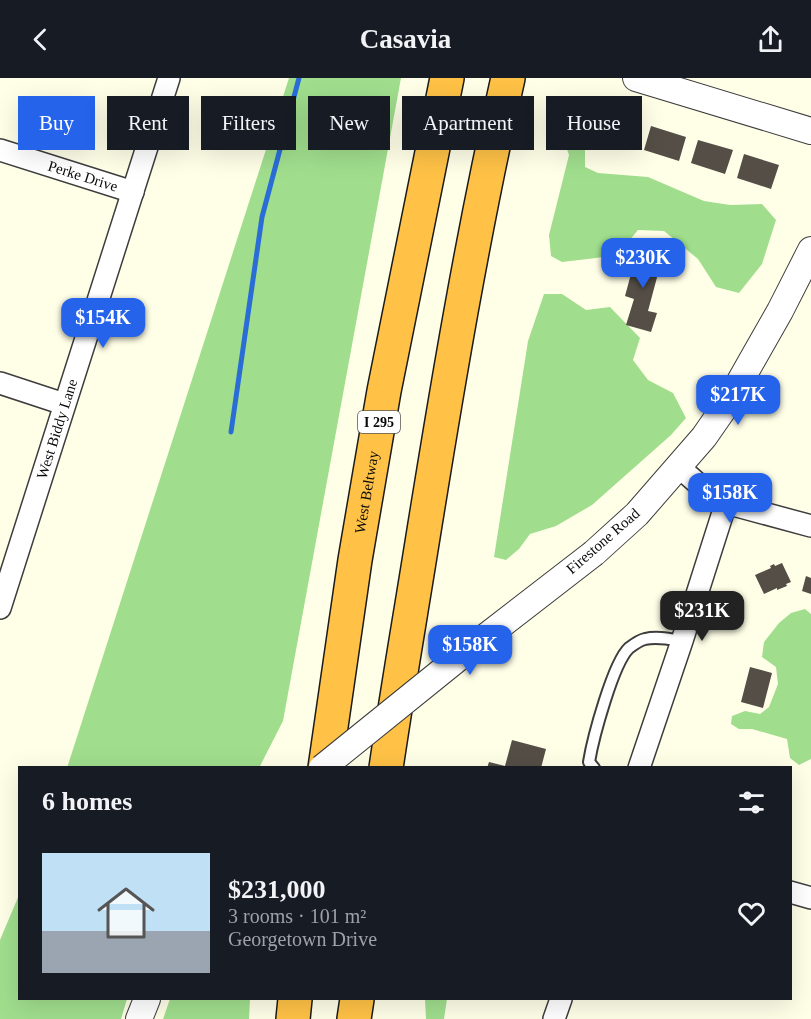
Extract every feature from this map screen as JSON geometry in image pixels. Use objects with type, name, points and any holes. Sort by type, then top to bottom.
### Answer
[{"type":"highway","name":"West Beltway","points":[[324,766],[355,560],[384,391],[447,78]]},
{"type":"highway","points":[[386,766],[447,392],[472,252],[507,86]]},
{"type":"highway","points":[[293,1019],[295,1000]]},
{"type":"highway","points":[[354,1019],[357,1000]]},
{"type":"street","name":"West Biddy Lane","points":[[0,608],[169,78]]},
{"type":"street","points":[[636,78],[811,131]]},
{"type":"street","name":"Perke Drive","points":[[0,150],[133,192]]},
{"type":"street","name":"Firestone Road","points":[[326,766],[462,655],[594,553],[637,514],[704,437],[729,401],[780,311],[811,250]]},
{"type":"street","points":[[0,383],[64,404]]},
{"type":"street","points":[[679,467],[705,490],[726,503],[811,526]]},
{"type":"street","points":[[640,766],[726,503]]},
{"type":"street","points":[[792,892],[811,897]]},
{"type":"street","points":[[139,1019],[147,1000]]},
{"type":"street","points":[[554,1019],[561,1000]]},
{"type":"lane","points":[[592,766],[589,762],[592,742],[615,670],[628,649],[643,639],[662,638],[682,641]]},
{"type":"green space","points":[[289,78],[401,78],[390,138],[390,96],[308,96],[308,150],[388,150],[283,721],[260,766],[68,766],[266,150],[296,150],[296,96],[283,96]]},
{"type":"green space","points":[[567,150],[585,150],[585,167],[598,173],[648,177],[704,201],[730,205],[762,204],[776,220],[762,264],[739,293],[716,287],[698,259],[664,231],[638,230],[618,254],[562,262],[551,256],[549,235],[569,155]]},
{"type":"green space","points":[[544,294],[562,294],[586,310],[610,307],[640,338],[633,360],[648,380],[673,393],[686,418],[671,435],[592,505],[556,526],[530,534],[519,549],[506,560],[494,557],[528,341]]},
{"type":"green space","points":[[805,609],[811,614],[811,759],[799,765],[790,758],[787,739],[752,729],[739,729],[731,724],[732,716],[745,711],[760,714],[769,707],[778,684],[776,667],[762,657],[764,642],[779,623],[791,613]]},
{"type":"green space","points":[[18,897],[18,1000],[127,1000],[121,1019],[0,1019],[0,940]]},
{"type":"green space","points":[[170,1000],[250,1000],[249,1019],[163,1019]]},
{"type":"green space","points":[[425,1000],[447,1000],[444,1019],[426,1019]]},
{"type":"building","points":[[651,126],[686,137],[679,161],[644,150]]},
{"type":"building","points":[[698,140],[733,150],[725,174],[691,163]]},
{"type":"building","points":[[744,154],[779,165],[771,189],[737,178]]},
{"type":"building","points":[[638,248],[663,255],[648,311],[657,313],[651,332],[626,325],[634,299],[625,296]]},
{"type":"building","points":[[782,563],[791,582],[786,584],[787,586],[764,594],[755,575],[771,568],[770,566],[774,564],[775,566]]},
{"type":"building","points":[[806,576],[811,578],[811,594],[802,591]]},
{"type":"building","points":[[750,667],[772,673],[763,708],[741,702]]},
{"type":"building","points":[[512,740],[546,749],[542,766],[505,766]]},
{"type":"building","points":[[489,762],[505,766],[488,766]]},
{"type":"waterway","points":[[231,432],[262,217],[299,78]]}]
